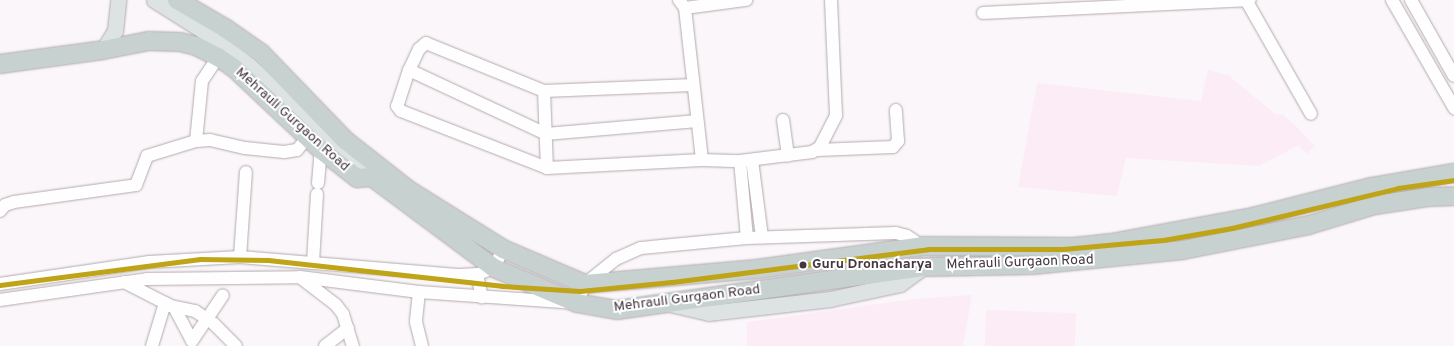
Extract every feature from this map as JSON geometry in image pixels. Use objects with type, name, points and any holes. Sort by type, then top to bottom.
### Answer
[{"type":"highway","name":"Mehrauli Gurgaon Road","points":[[177,0],[226,28],[261,53],[345,140],[410,191],[503,249],[585,284],[757,269],[922,246],[1073,247],[1111,244],[1253,217],[1370,187],[1454,173]]},
{"type":"highway","name":"Mehrauli Gurgaon Road","points":[[0,64],[102,50],[149,41],[180,42],[218,57],[234,68],[321,150],[357,178],[372,177],[485,271],[577,303],[617,310],[923,267],[1033,265],[1110,259],[1183,250],[1258,237],[1375,205],[1429,197],[1454,196]]},
{"type":"highway","points":[[1253,217],[1258,237]]},
{"type":"main road","points":[[102,50],[115,31],[118,0]]},
{"type":"main road","points":[[154,0],[214,38],[250,66],[338,149],[372,177]]},
{"type":"street","points":[[702,160],[682,4],[746,0]]},
{"type":"street","points":[[818,150],[835,122],[837,107],[831,0]]},
{"type":"street","points":[[1454,76],[1411,0],[1395,4],[1454,108]]},
{"type":"street","points":[[983,14],[1148,3],[1248,1],[1311,114]]},
{"type":"street","points":[[693,85],[544,91],[430,43],[422,45],[408,70],[397,102],[401,112],[547,168],[702,160],[746,160],[788,156],[818,150],[894,147],[898,141],[896,110]]},
{"type":"street","points":[[196,141],[202,81],[218,57]]},
{"type":"street","points":[[408,70],[546,134],[697,121]]},
{"type":"street","points":[[544,91],[547,168]]},
{"type":"street","points":[[784,120],[788,156]]},
{"type":"street","points":[[0,211],[5,205],[14,202],[131,188],[139,180],[147,156],[196,141],[210,140],[246,148],[284,152],[297,150],[308,137]]},
{"type":"street","points":[[313,263],[321,150]]},
{"type":"street","points":[[746,160],[762,237]]},
{"type":"street","points":[[746,160],[747,238]]},
{"type":"street","points":[[240,257],[246,172]]},
{"type":"street","points":[[0,300],[147,279],[298,277],[419,292],[577,303],[585,284],[616,259],[641,248],[762,237],[896,233],[907,236],[922,246]]},
{"type":"street","points":[[482,297],[485,271],[503,249]]},
{"type":"street","points":[[0,284],[149,262],[240,257],[460,275],[485,271]]},
{"type":"street","points":[[295,262],[298,277],[331,299],[343,314],[353,346]]},
{"type":"street","points":[[124,282],[169,305],[189,308],[206,318],[236,346]]},
{"type":"street","points":[[419,292],[416,322],[422,346]]},
{"type":"street","points":[[169,305],[192,340],[223,295]]},
{"type":"street","points":[[152,346],[169,305]]},
{"type":"street","points":[[325,346],[348,328]]},
{"type":"shaded area","points":[[1208,70],[1228,75],[1275,114],[1283,115],[1315,146],[1307,154],[1298,145],[1260,166],[1126,158],[1117,196],[1018,187],[1037,83],[1201,101]]},
{"type":"shaded area","points":[[972,295],[963,346],[747,346],[747,322],[914,299]]},
{"type":"shaded area","points":[[986,310],[1076,313],[1075,346],[985,346]]},
{"type":"transit line","points":[[0,285],[200,259],[268,260],[502,286],[580,291],[672,282],[928,249],[1063,249],[1163,240],[1232,228],[1398,188],[1454,180]]},
{"type":"place","name":"Guru Dronacharya","points":[[803,265]]}]
